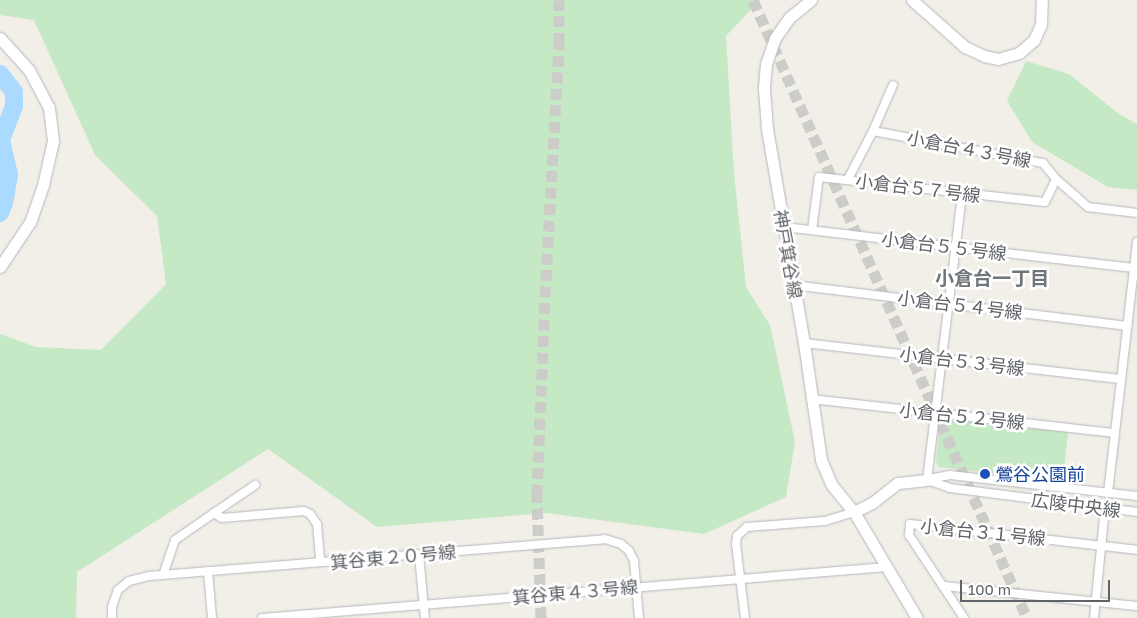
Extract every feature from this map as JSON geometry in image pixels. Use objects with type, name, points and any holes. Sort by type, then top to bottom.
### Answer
[{"type":"street","name":"神戸箕谷線","points":[[811,0],[789,18],[775,38],[765,76],[767,129],[804,343],[811,399],[823,467],[836,492],[854,512],[917,618]]},
{"type":"street","points":[[912,0],[965,47],[984,56],[998,59],[1019,53],[1034,40],[1041,24],[1042,0]]},
{"type":"street","points":[[0,38],[29,70],[49,108],[52,141],[43,185],[30,222],[0,267]]},
{"type":"street","points":[[848,179],[873,131],[893,85]]},
{"type":"street","name":"小倉台４３号線","points":[[873,131],[1043,163],[1056,178],[1088,207],[1137,214]]},
{"type":"street","name":"小倉台５７号線","points":[[812,230],[819,177],[1044,202],[1056,178]]},
{"type":"street","points":[[926,480],[962,194]]},
{"type":"street","name":"小倉台５５号線","points":[[784,227],[1134,268]]},
{"type":"street","points":[[1108,493],[1113,433],[1137,242]]},
{"type":"street","name":"小倉台５４号線","points":[[794,285],[1127,326]]},
{"type":"street","name":"小倉台５３号線","points":[[804,343],[1120,379]]},
{"type":"street","name":"小倉台５２号線","points":[[811,399],[1113,433]]},
{"type":"street","name":"広陵中央線","points":[[854,512],[872,503],[898,483],[907,480],[926,480],[950,475],[1137,496]]},
{"type":"street","name":"広陵中央線","points":[[926,480],[950,488],[1137,512]]},
{"type":"street","points":[[163,575],[176,540],[255,485]]},
{"type":"street","points":[[1094,618],[1105,508]]},
{"type":"street","points":[[214,512],[222,518],[304,511],[310,514],[317,524],[320,562]]},
{"type":"street","points":[[745,618],[736,544],[738,536],[747,528],[825,521],[854,512]]},
{"type":"street","name":"小倉台３１号線","points":[[964,618],[909,535],[910,524],[1137,550]]},
{"type":"street","name":"箕谷東２０号線","points":[[112,618],[112,607],[118,590],[130,581],[163,575],[605,539],[621,544],[629,551],[634,560],[639,618]]},
{"type":"street","points":[[420,555],[425,618]]},
{"type":"street","name":"箕谷東４３号線","points":[[262,618],[887,567]]},
{"type":"street","points":[[208,571],[212,618]]},
{"type":"street","points":[[943,586],[1137,606]]},
{"type":"green space","points":[[0,0],[760,0],[726,36],[734,173],[746,287],[770,325],[795,442],[786,497],[704,534],[546,513],[377,527],[268,449],[77,572],[76,618],[0,618],[0,334],[36,347],[101,350],[166,284],[157,216],[95,155],[34,20],[0,15]]},
{"type":"green space","points":[[1026,61],[1069,74],[1119,114],[1137,124],[1137,190],[1108,187],[1032,142],[1007,101]]},
{"type":"green space","points":[[945,419],[1068,432],[1063,481],[939,467],[936,462],[940,424]]},
{"type":"waterway","points":[[0,74],[14,92],[14,106],[1,140],[9,175],[4,203],[0,213]]},
{"type":"tunnel","points":[[541,618],[537,495],[545,297],[559,43],[559,0]]},
{"type":"tunnel","points":[[753,0],[1027,618]]},
{"type":"place","name":"鶯谷公園前","points":[[985,474]]},
{"type":"district","name":"小倉台一丁目","points":[[992,278]]}]
